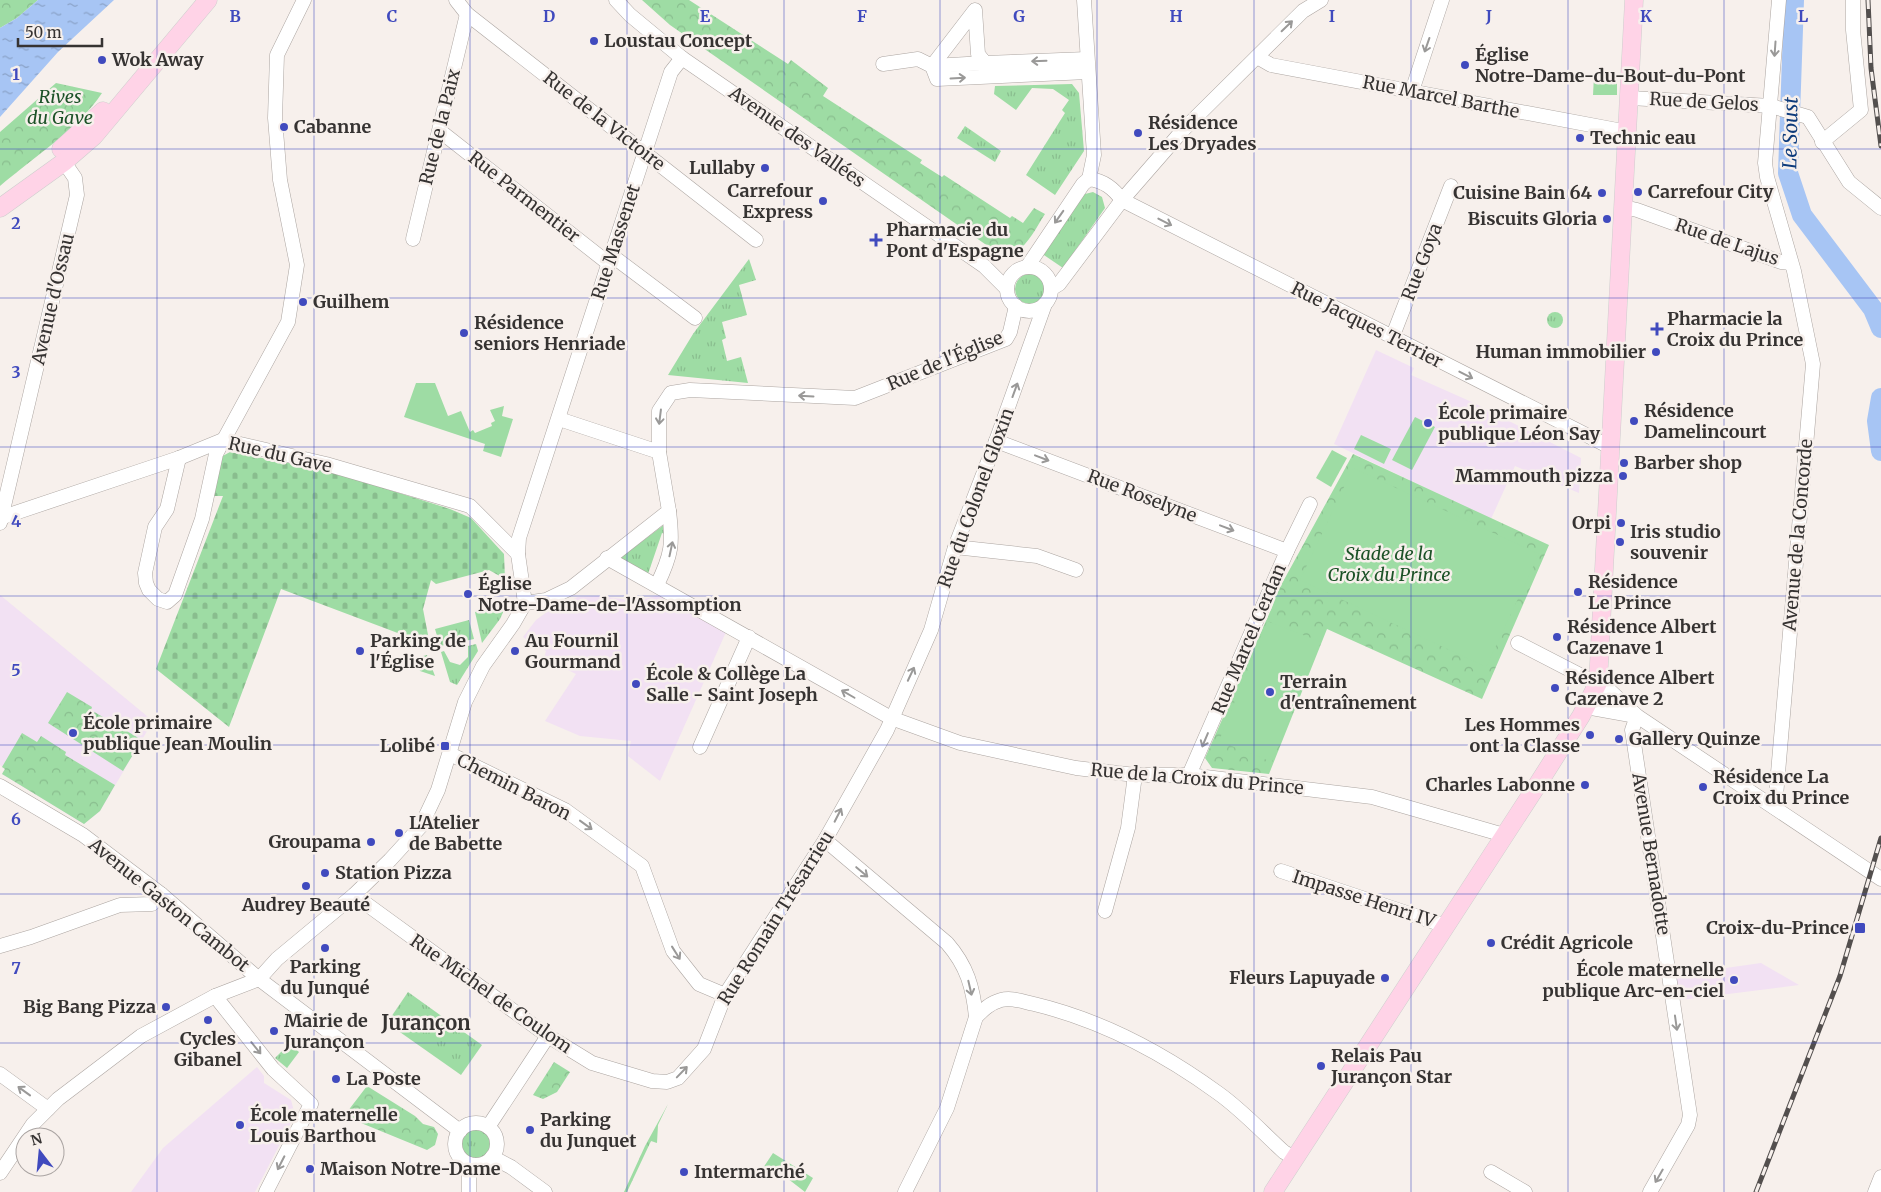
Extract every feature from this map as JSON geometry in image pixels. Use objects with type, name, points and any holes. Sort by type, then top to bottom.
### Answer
[{"type":"main road","points":[[0,208],[64,162],[94,136],[208,0]]},
{"type":"main road","points":[[1273,1192],[1446,926],[1586,707],[1598,684],[1612,448],[1634,0]]},
{"type":"main road","points":[[0,202],[69,141],[130,92]]},
{"type":"street","points":[[179,458],[167,509],[155,528],[145,573],[146,583],[150,590],[158,599],[167,602],[175,595],[202,519],[216,454],[288,322],[297,265],[279,171],[275,118],[278,54],[304,0]]},
{"type":"street","name":"Rue de la Victoire","points":[[456,0],[467,14],[756,240]]},
{"type":"street","name":"Avenue des Vallées","points":[[616,0],[630,15],[682,58],[984,266],[1007,290]]},
{"type":"street","points":[[1084,0],[1094,180]]},
{"type":"street","points":[[1122,200],[1114,189],[1094,180],[1083,184],[1027,267],[1013,274],[1007,290],[1010,299],[1016,306],[1031,311],[1045,304],[1051,289],[1059,284],[1122,200],[1183,130],[1303,11],[1321,0]]},
{"type":"street","points":[[1412,91],[1442,0]]},
{"type":"street","name":"Rue de Lajus","points":[[1624,207],[1781,262],[1791,263],[1766,177],[1765,163],[1775,107],[1779,0]]},
{"type":"street","points":[[1853,0],[1853,30],[1861,110],[1822,142],[1850,182],[1881,208]]},
{"type":"street","points":[[974,5],[978,54],[985,63]]},
{"type":"street","points":[[932,66],[974,5]]},
{"type":"street","name":"Rue de la Paix","points":[[413,239],[467,14]]},
{"type":"street","name":"Rue Marcel Barthe","points":[[1257,57],[1271,65],[1628,132]]},
{"type":"street","name":"Rue Massenet","points":[[526,602],[518,554],[519,538],[670,72],[682,58]]},
{"type":"street","points":[[883,64],[918,59],[932,66],[985,63],[1088,65]]},
{"type":"street","points":[[932,66],[937,79],[1088,65]]},
{"type":"street","name":"Rue de Gelos","points":[[1630,98],[1775,107],[1808,117],[1822,142]]},
{"type":"street","name":"Rue Parmentier","points":[[440,131],[610,259],[695,318]]},
{"type":"street","points":[[64,162],[69,141]]},
{"type":"street","name":"Avenue d'Ossau","points":[[1,520],[77,195],[75,178],[64,162]]},
{"type":"street","name":"Rue Goya","points":[[1392,338],[1451,186]]},
{"type":"street","name":"Rue Jacques Terrier","points":[[1122,200],[1612,448]]},
{"type":"street","name":"Avenue de la Concorde","points":[[1775,808],[1813,364],[1791,263]]},
{"type":"street","name":"Avenue des Vallées","points":[[984,266],[1013,274]]},
{"type":"street","points":[[1027,267],[1034,268],[1046,276],[1051,289]]},
{"type":"street","name":"Rue du Colonel Gloxin","points":[[891,718],[931,630],[955,547],[996,441],[1045,304]]},
{"type":"street","name":"Rue de l'Église","points":[[659,452],[659,411],[671,393],[690,390],[855,398],[1006,339],[1010,332],[1016,306]]},
{"type":"street","points":[[559,419],[659,452],[673,541],[668,564],[658,585]]},
{"type":"street","name":"Rue du Gave","points":[[1,520],[179,458],[223,440],[326,464],[470,506],[518,554]]},
{"type":"street","name":"Rue Roselyne","points":[[996,441],[1287,551]]},
{"type":"street","name":"Rue Marcel Cerdan","points":[[1189,775],[1287,551],[1310,504]]},
{"type":"street","points":[[0,1173],[33,1124],[48,1109],[141,1036],[215,996],[259,979],[277,959],[354,895],[390,860],[421,826],[438,790],[465,702],[483,666],[514,624],[526,602],[546,600],[571,588],[669,511]]},
{"type":"street","points":[[955,547],[1037,556],[1076,570]]},
{"type":"street","name":"Rue de la Croix du Prince","points":[[607,558],[658,585],[891,718],[960,743],[1076,768],[1135,774],[1189,775],[1372,797],[1504,835]]},
{"type":"street","points":[[700,747],[749,637]]},
{"type":"street","points":[[1518,643],[1609,690],[1637,716],[1881,879]]},
{"type":"street","points":[[1586,707],[1637,716]]},
{"type":"street","name":"Avenue Bernadotte","points":[[1637,716],[1632,730],[1690,1115],[1688,1125],[1650,1192]]},
{"type":"street","name":"Rue Romain Trésarrieu","points":[[638,1077],[652,1081],[667,1082],[678,1078],[704,1049],[724,995],[825,840],[871,760],[891,718]]},
{"type":"street","name":"Chemin Baron","points":[[450,754],[565,810],[642,866],[673,951],[699,984],[724,995]]},
{"type":"street","points":[[1105,912],[1128,828],[1135,774]]},
{"type":"street","name":"Avenue Gaston Cambot","points":[[0,786],[83,835],[161,894],[259,979],[460,1131]]},
{"type":"street","points":[[825,840],[946,943],[961,960],[967,972],[976,1017]]},
{"type":"street","name":"Impasse Henri IV","points":[[1281,872],[1446,926]]},
{"type":"street","points":[[0,946],[31,937],[120,904],[152,904],[161,894]]},
{"type":"street","name":"Rue Michel de Coulom","points":[[354,895],[548,1036],[592,1063],[638,1077]]},
{"type":"street","points":[[215,996],[273,1069],[311,1104],[266,1192]]},
{"type":"street","points":[[905,1192],[946,1108],[976,1017],[986,1006],[1001,1000],[1014,1000],[1055,1009],[1087,1020],[1166,1057],[1220,1095],[1284,1152],[1294,1158]]},
{"type":"street","points":[[488,1127],[548,1036]]},
{"type":"street","points":[[0,1074],[48,1109]]},
{"type":"street","points":[[469,1164],[482,1164],[492,1157],[497,1145],[493,1132],[483,1124],[470,1124],[460,1131],[455,1141],[457,1152],[469,1164],[469,1192]]},
{"type":"street","points":[[492,1157],[511,1167],[545,1192]]},
{"type":"street","points":[[1491,1172],[1525,1192]]},
{"type":"street","points":[[1875,1192],[1881,1177]]},
{"type":"shaded area","name":"École primaire publique Léon Say","points":[[1376,350],[1414,368],[1411,375],[1474,403],[1581,458],[1579,493],[1515,466],[1491,519],[1334,444]]},
{"type":"shaded area","name":"École primaire publique Jean Moulin","points":[[0,595],[153,721],[100,811],[84,824],[2,774],[5,769],[0,765]]},
{"type":"shaded area","name":"École & Collège La Salle - Saint Joseph","points":[[600,596],[637,601],[656,596],[668,597],[726,632],[660,781],[628,756],[631,741],[580,736],[545,721],[576,674],[544,658],[546,651],[523,637],[536,620],[555,606],[578,597]]},
{"type":"shaded area","name":"École maternelle publique Arc-en-ciel","points":[[1761,963],[1799,985],[1680,1000],[1676,975]]},
{"type":"shaded area","name":"École maternelle Louis Barthou","points":[[257,1067],[264,1076],[264,1083],[291,1100],[295,1115],[255,1192],[131,1192],[163,1148]]},
{"type":"green space","points":[[0,0],[38,0],[17,18],[0,28]]},
{"type":"green space","points":[[642,0],[689,0],[788,64],[791,60],[828,88],[823,96],[922,160],[920,163],[942,177],[944,175],[1010,218],[1012,216],[1023,223],[1034,208],[1045,214],[1019,250],[1004,254],[995,251],[670,25]]},
{"type":"green space","points":[[1594,76],[1617,78],[1617,95],[1593,95]]},
{"type":"green space","name":"Rives du Gave","points":[[56,83],[102,93],[81,119],[68,131],[0,186],[0,132]]},
{"type":"green space","points":[[1072,84],[1079,93],[1084,151],[1055,195],[1026,175],[1065,113],[1062,110],[1069,100],[1053,89],[1032,88],[1016,110],[994,94],[995,86]]},
{"type":"green space","points":[[965,126],[1001,151],[995,162],[957,138]]},
{"type":"green space","points":[[1093,192],[1102,197],[1105,208],[1063,268],[1041,253],[1081,195]]},
{"type":"green space","points":[[749,259],[756,280],[739,285],[747,315],[722,322],[726,338],[722,340],[727,361],[741,357],[748,383],[668,375],[693,334]]},
{"type":"green space","points":[[1030,274],[1036,275],[1044,283],[1044,295],[1036,303],[1030,304],[1024,303],[1016,295],[1015,289],[1016,283],[1024,275]]},
{"type":"green space","points":[[1555,312],[1561,314],[1563,320],[1561,326],[1555,328],[1549,326],[1547,320],[1549,314]]},
{"type":"green space","points":[[416,383],[435,383],[448,416],[461,411],[470,432],[473,430],[475,433],[492,426],[491,423],[495,421],[490,410],[504,406],[502,416],[513,419],[501,457],[483,451],[485,444],[404,417]]},
{"type":"green space","points":[[1415,417],[1435,427],[1412,470],[1392,460]]},
{"type":"green space","points":[[1361,435],[1391,449],[1384,464],[1354,449]]},
{"type":"green space","points":[[1332,450],[1347,458],[1331,487],[1316,478]]},
{"type":"green space","points":[[230,452],[323,469],[450,509],[471,518],[504,554],[505,579],[489,570],[436,584],[431,580],[423,609],[429,640],[408,648],[403,635],[281,589],[229,727],[156,669],[223,496],[212,496],[219,458]]},
{"type":"green space","name":"Stade de la Croix du Prince","points":[[1353,454],[1549,545],[1482,699],[1327,629],[1269,774],[1212,768],[1205,758],[1273,605],[1274,598]]},
{"type":"green space","points":[[1353,468],[1539,554],[1486,667],[1300,580]]},
{"type":"green space","points":[[665,524],[667,535],[662,533],[648,574],[619,558],[626,548],[632,549]]},
{"type":"green space","points":[[500,606],[505,608],[500,619],[482,643],[475,612]]},
{"type":"green space","points":[[469,620],[474,639],[465,641],[453,635],[445,645],[440,646],[435,629]]},
{"type":"green space","name":"Terrain d'entraînement","points":[[1267,621],[1321,642],[1272,762],[1219,741]]},
{"type":"green space","points":[[476,644],[478,651],[457,685],[450,682],[441,652],[444,651],[450,662],[460,665],[468,657],[468,646]]},
{"type":"green space","points":[[427,655],[435,676],[420,671],[416,658]]},
{"type":"green space","points":[[67,692],[92,707],[91,710],[142,740],[123,771],[48,723]]},
{"type":"green space","points":[[22,733],[37,742],[41,736],[66,752],[65,755],[115,785],[100,811],[84,824],[2,774],[5,769],[2,767]]},
{"type":"green space","points":[[408,992],[482,1045],[461,1075],[387,1023]]},
{"type":"green space","points":[[289,1044],[299,1052],[287,1068],[275,1058]]},
{"type":"green space","points":[[554,1062],[570,1072],[557,1092],[543,1099],[533,1095]]},
{"type":"green space","points":[[367,1086],[415,1116],[423,1124],[434,1127],[438,1134],[435,1145],[427,1150],[344,1116]]},
{"type":"green space","points":[[668,1104],[658,1125],[657,1143],[651,1141],[627,1192],[624,1192],[645,1146]]},
{"type":"green space","points":[[476,1130],[486,1134],[490,1144],[486,1154],[476,1158],[466,1154],[462,1144],[466,1134]]},
{"type":"green space","points":[[773,1153],[813,1178],[805,1192],[774,1168],[771,1173],[763,1168]]},
{"type":"water","points":[[38,0],[114,0],[58,52],[0,117],[0,28],[17,18]]},
{"type":"waterway","name":"Le Soust","points":[[1794,0],[1788,173],[1802,215],[1873,309],[1881,328]]},
{"type":"waterway","name":"Le Soust","points":[[1881,398],[1877,421],[1881,451]]},
{"type":"railway","points":[[1868,0],[1871,68],[1881,146]]},
{"type":"railway","points":[[1756,1192],[1840,976],[1881,838]]},
{"type":"place","name":"Loustau Concept","points":[[594,41]]},
{"type":"place","name":"Wok Away","points":[[102,60]]},
{"type":"place","name":"Église Notre-Dame-du-Bout-du-Pont","points":[[1465,65]]},
{"type":"place","name":"Cabanne","points":[[284,127]]},
{"type":"place","name":"Résidence Les Dryades","points":[[1138,133]]},
{"type":"place","name":"Technic eau","points":[[1580,138]]},
{"type":"place","name":"Lullaby","points":[[765,168]]},
{"type":"place","name":"Carrefour City","points":[[1638,192]]},
{"type":"place","name":"Cuisine Bain 64","points":[[1602,193]]},
{"type":"place","name":"Carrefour Express","points":[[823,201]]},
{"type":"place","name":"Biscuits Gloria","points":[[1607,219]]},
{"type":"place","name":"Pharmacie du Pont d'Espagne","points":[[876,240]]},
{"type":"place","name":"Guilhem","points":[[303,302]]},
{"type":"place","name":"Pharmacie la Croix du Prince","points":[[1657,329]]},
{"type":"place","name":"Résidence seniors Henriade","points":[[464,333]]},
{"type":"place","name":"Human immobilier","points":[[1656,352]]},
{"type":"place","name":"Résidence Damelincourt","points":[[1634,421]]},
{"type":"place","name":"École primaire publique Léon Say","points":[[1428,423]]},
{"type":"place","name":"Barber shop","points":[[1624,463]]},
{"type":"place","name":"Mammouth pizza","points":[[1623,476]]},
{"type":"place","name":"Orpi","points":[[1621,523]]},
{"type":"place","name":"Iris studio souvenir","points":[[1620,542]]},
{"type":"place","name":"Résidence Le Prince","points":[[1578,592]]},
{"type":"place","name":"Église Notre-Dame-de-l'Assomption","points":[[468,594]]},
{"type":"place","name":"Résidence Albert Cazenave 1","points":[[1557,637]]},
{"type":"place","name":"Parking de l'Église","points":[[360,651]]},
{"type":"place","name":"Au Fournil Gourmand","points":[[515,651]]},
{"type":"place","name":"École & Collège La Salle - Saint Joseph","points":[[636,684]]},
{"type":"place","name":"Résidence Albert Cazenave 2","points":[[1555,688]]},
{"type":"place","name":"Terrain d'entraînement","points":[[1270,692]]},
{"type":"place","name":"École primaire publique Jean Moulin","points":[[73,733]]},
{"type":"place","name":"Les Hommes ont la Classe","points":[[1590,735]]},
{"type":"place","name":"Gallery Quinze","points":[[1619,739]]},
{"type":"place","name":"Lolibé","points":[[445,746]]},
{"type":"place","name":"Charles Labonne","points":[[1585,785]]},
{"type":"place","name":"Résidence La Croix du Prince","points":[[1703,787]]},
{"type":"place","name":"L'Atelier de Babette","points":[[399,833]]},
{"type":"place","name":"Groupama","points":[[371,842]]},
{"type":"place","name":"Station Pizza","points":[[325,873]]},
{"type":"place","name":"Audrey Beauté","points":[[306,886]]},
{"type":"place","name":"Croix-du-Prince","points":[[1860,928]]},
{"type":"place","name":"Crédit Agricole","points":[[1491,943]]},
{"type":"place","name":"Parking du Junqué","points":[[325,948]]},
{"type":"place","name":"Fleurs Lapuyade","points":[[1385,978]]},
{"type":"place","name":"École maternelle publique Arc-en-ciel","points":[[1734,980]]},
{"type":"place","name":"Big Bang Pizza","points":[[166,1007]]},
{"type":"place","name":"Cycles Gibanel","points":[[208,1020]]},
{"type":"place","name":"Mairie de Jurançon","points":[[274,1031]]},
{"type":"place","name":"Relais Pau Jurançon Star","points":[[1321,1066]]},
{"type":"place","name":"La Poste","points":[[336,1079]]},
{"type":"place","name":"École maternelle Louis Barthou","points":[[240,1125]]},
{"type":"place","name":"Parking du Junquet","points":[[530,1130]]},
{"type":"place","name":"Maison Notre-Dame","points":[[310,1169]]},
{"type":"place","name":"Intermarché","points":[[684,1172]]},
{"type":"district","name":"Jurançon","points":[[426,1023]]}]
